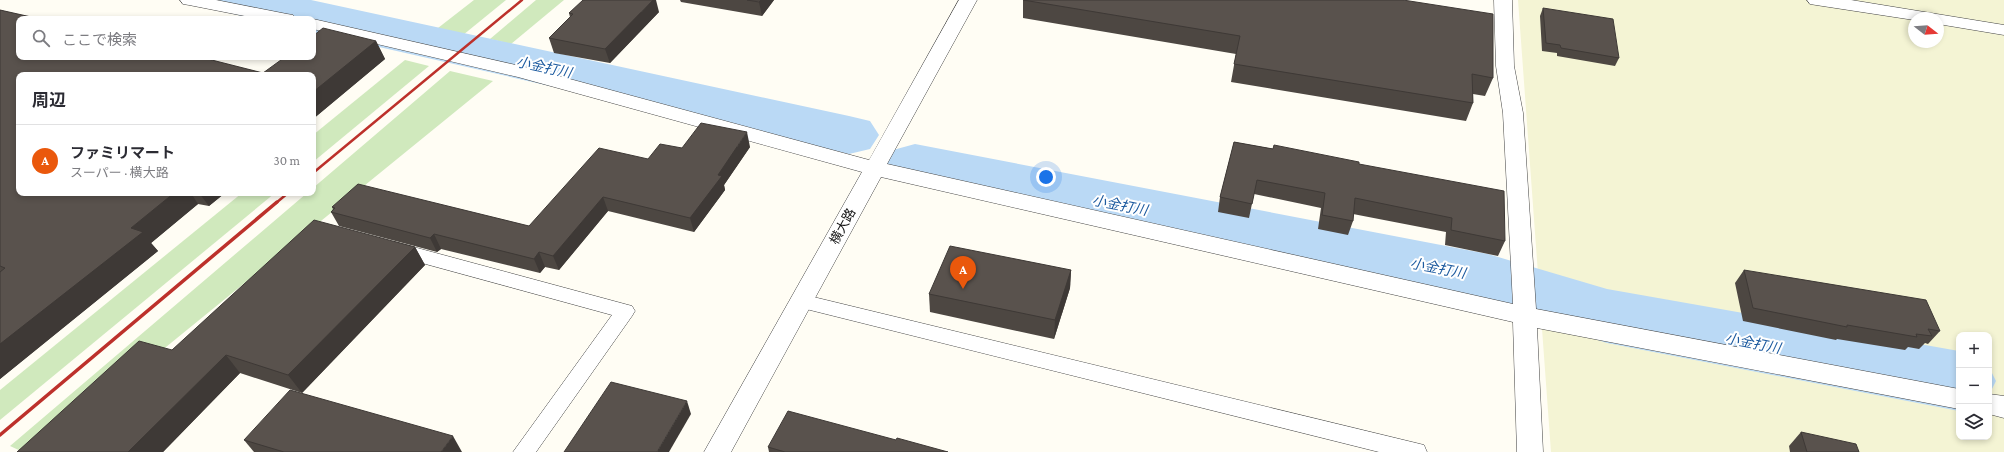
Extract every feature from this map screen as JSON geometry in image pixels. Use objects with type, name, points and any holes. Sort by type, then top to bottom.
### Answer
[{"type":"street","points":[[189,0],[272,16]]},
{"type":"street","name":"横大路","points":[[717,452],[968,0]]},
{"type":"street","points":[[1503,0],[1505,66],[1513,113],[1525,316],[1530,452]]},
{"type":"street","points":[[1816,0],[1908,14]]},
{"type":"street","points":[[1944,19],[2004,30]]},
{"type":"street","points":[[316,25],[522,72],[874,168],[1525,316],[1956,398]]},
{"type":"street","points":[[1992,405],[2004,407]]},
{"type":"lane","points":[[379,245],[625,311],[524,452]]},
{"type":"lane","points":[[801,301],[1416,452]]},
{"type":"green space","points":[[474,0],[506,0],[463,35],[438,28]]},
{"type":"green space","points":[[536,0],[564,0],[511,44],[490,39]]},
{"type":"green space","points":[[1518,0],[2004,0],[2004,452],[1551,452]]},
{"type":"green space","points":[[405,60],[429,66],[316,160],[316,133]]},
{"type":"green space","points":[[450,71],[493,81],[37,452],[23,452],[10,446],[303,196],[316,196],[316,185]]},
{"type":"green space","points":[[238,196],[271,196],[0,420],[0,390]]},
{"type":"building","points":[[583,0],[653,0],[605,49],[549,38],[573,14],[569,13]]},
{"type":"building","points":[[747,0],[761,0],[759,2]]},
{"type":"building","points":[[1023,0],[1403,0],[1493,14],[1493,78],[1472,74],[1473,103],[1234,64],[1240,36]]},
{"type":"building","points":[[1543,8],[1613,19],[1619,58],[1561,48],[1560,45],[1546,43]]},
{"type":"building","points":[[0,10],[27,16],[16,16],[16,60],[212,60],[259,72],[16,72],[16,196],[170,196],[131,228],[143,232],[0,344],[0,272],[5,268],[0,266]]},
{"type":"building","points":[[323,28],[376,41],[316,90],[316,72],[264,72],[281,60],[316,60],[316,34]]},
{"type":"building","points":[[701,123],[747,132],[718,175],[722,176],[690,218],[603,197],[553,256],[539,252],[534,259],[434,234],[430,238],[331,212],[335,208],[332,207],[358,184],[529,226],[599,148],[648,159],[660,144],[682,148]]},
{"type":"building","points":[[1234,142],[1273,149],[1274,145],[1359,162],[1359,164],[1504,191],[1505,241],[1451,230],[1452,218],[1355,198],[1353,221],[1322,215],[1325,193],[1257,180],[1252,204],[1220,197]]},
{"type":"building","points":[[314,220],[415,247],[288,375],[226,355],[128,452],[17,452],[139,341],[172,350]]},
{"type":"building","points":[[950,246],[1071,270],[1055,320],[929,294]]},
{"type":"building","points":[[1744,270],[1926,300],[1940,331],[1928,329],[1932,336],[1916,334],[1917,337],[1847,325],[1847,327],[1753,308]]},
{"type":"building","points":[[611,382],[687,401],[657,452],[564,452]]},
{"type":"building","points":[[290,390],[453,436],[441,452],[284,452],[244,440]]},
{"type":"building","points":[[788,411],[896,440],[897,438],[948,452],[785,452],[768,447]]},
{"type":"building","points":[[1801,432],[1856,444],[1859,452],[1807,452]]},
{"type":"waterway","name":"小金打川","points":[[239,0],[311,16]]},
{"type":"waterway","name":"小金打川","points":[[316,17],[849,135]]},
{"type":"waterway","name":"小金打川","points":[[915,164],[1488,279],[1607,316],[1956,380]]},
{"type":"railway","points":[[316,171],[522,0]]},
{"type":"railway","points":[[276,203],[284,196]]},
{"type":"railway","points":[[0,435],[277,202]]},
{"type":"place","name":"ファミリマート","points":[[963,289]]}]
